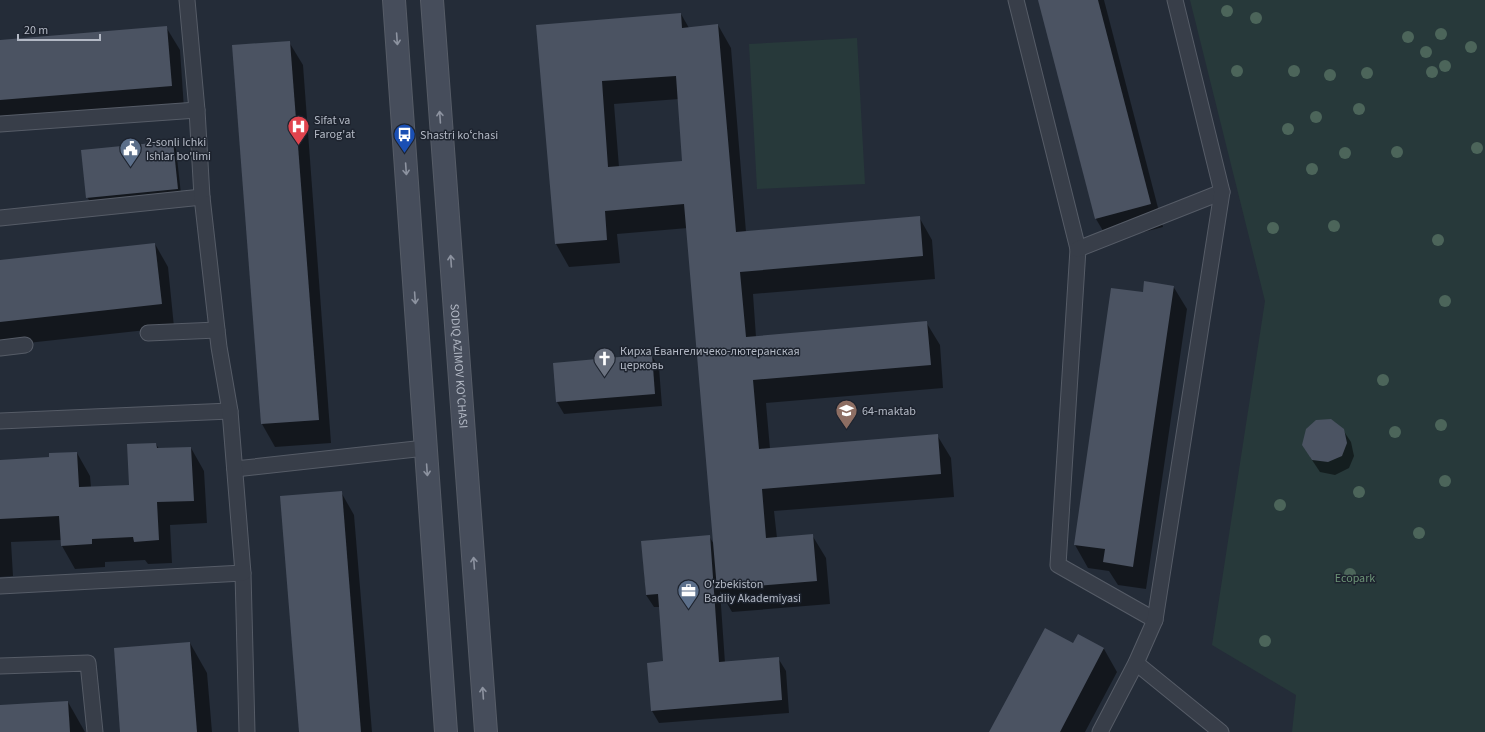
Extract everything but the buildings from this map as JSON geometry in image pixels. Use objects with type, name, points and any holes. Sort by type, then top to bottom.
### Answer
[{"type":"main road","points":[[394,0],[446,732]]},
{"type":"main road","name":"SODIQ AZIMOV KO'CHASI","points":[[432,0],[486,732]]},
{"type":"lane","points":[[188,0],[202,197],[217,330],[230,411],[235,469],[243,573],[248,732]]},
{"type":"lane","points":[[1016,0],[1078,249],[1058,565],[1155,620]]},
{"type":"lane","points":[[1100,732],[1136,663],[1155,620],[1222,192],[1175,0]]},
{"type":"lane","points":[[0,124],[197,110]]},
{"type":"lane","points":[[1078,249],[1222,192]]},
{"type":"lane","points":[[0,218],[202,197]]},
{"type":"lane","points":[[148,333],[217,330]]},
{"type":"lane","points":[[0,348],[25,345]]},
{"type":"lane","points":[[0,421],[230,411]]},
{"type":"lane","points":[[235,469],[425,448]]},
{"type":"lane","points":[[0,586],[243,573]]},
{"type":"lane","points":[[0,666],[88,663],[95,732]]},
{"type":"lane","points":[[1136,663],[1221,732]]},
{"type":"green space","name":"Ecopark","points":[[1190,0],[1485,0],[1485,732],[1292,732],[1296,695],[1212,645],[1265,301]]},
{"type":"green space","points":[[857,38],[865,184],[757,189],[749,44]]},
{"type":"place","name":"Sifat va Farog'at","points":[[298,146]]},
{"type":"place","name":"Shastri koʻchasi","points":[[405,154]]},
{"type":"place","name":"2-sonli Ichki Ishlar bo'limi","points":[[130,168]]},
{"type":"place","name":"Кирха Евангеличеко-лютеранская церковь","points":[[604,378]]},
{"type":"place","name":"64-maktab","points":[[846,430]]},
{"type":"place","name":"O'zbekiston Badiiy Akademiyasi","points":[[688,610]]}]
